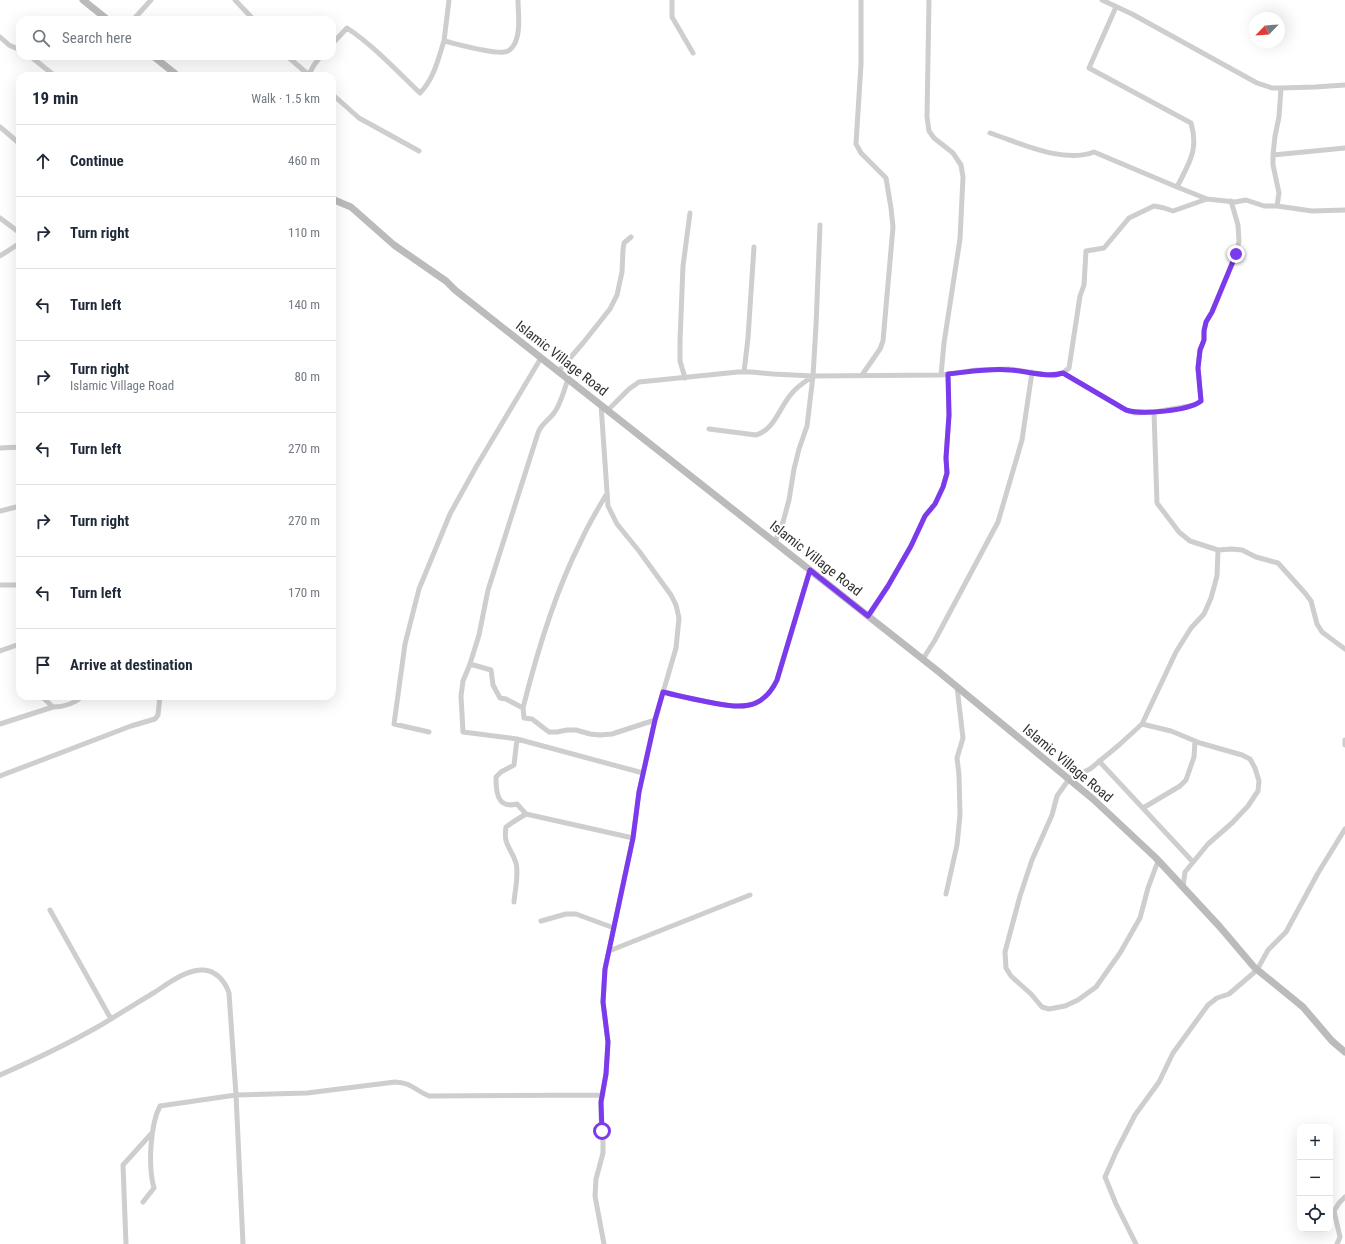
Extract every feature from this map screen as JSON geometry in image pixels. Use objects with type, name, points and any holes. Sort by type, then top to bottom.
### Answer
[{"type":"street","points":[[83,0],[103,16]]},
{"type":"street","points":[[137,16],[151,0]]},
{"type":"street","points":[[235,0],[250,16]]},
{"type":"street","points":[[336,40],[347,28],[367,44],[420,93],[428,86],[435,70],[444,41],[449,0]]},
{"type":"street","points":[[444,41],[492,51],[504,52],[510,50],[515,43],[518,30],[518,0]]},
{"type":"street","points":[[672,0],[672,17],[693,53]]},
{"type":"street","points":[[862,0],[861,64],[856,144],[864,157],[886,178],[893,227],[883,341],[880,349],[862,375]]},
{"type":"street","points":[[929,0],[927,117],[930,131],[934,138],[953,153],[961,165],[963,177],[960,239],[944,343],[941,375]]},
{"type":"street","points":[[1102,0],[1258,83],[1272,88],[1316,88],[1345,85]]},
{"type":"street","points":[[1116,7],[1089,68],[1191,123],[1193,130],[1194,150],[1177,187]]},
{"type":"street","points":[[0,37],[9,45],[16,48]]},
{"type":"street","points":[[35,60],[50,72]]},
{"type":"street","points":[[158,60],[173,72]]},
{"type":"street","points":[[291,60],[305,72]]},
{"type":"street","points":[[311,72],[318,60]]},
{"type":"street","points":[[1277,206],[1279,193],[1273,165],[1273,155],[1279,117],[1281,88]]},
{"type":"street","points":[[336,98],[359,118],[419,151]]},
{"type":"street","points":[[0,127],[16,141]]},
{"type":"street","points":[[990,134],[1046,152],[1068,155],[1084,155],[1094,152],[1207,199],[1231,201],[1246,200],[1264,206],[1277,206],[1312,211],[1345,210]]},
{"type":"street","points":[[1273,155],[1345,148]]},
{"type":"street","points":[[607,411],[629,389],[639,382],[744,372],[813,376],[941,375],[977,370],[1009,369],[1054,376],[1063,373],[1069,368],[1080,296],[1084,286],[1086,251],[1104,248],[1128,218],[1154,206],[1173,211],[1207,199]]},
{"type":"street","points":[[1063,373],[1126,410],[1134,412],[1154,412],[1195,405],[1201,401],[1198,368],[1206,322],[1212,312],[1236,254],[1239,241],[1238,225],[1231,201]]},
{"type":"street","name":"Islamic Village Road","points":[[336,202],[351,207],[394,245],[446,281],[455,290],[607,411],[923,659],[1093,799],[1183,887],[1257,970],[1303,1007],[1332,1041],[1345,1052]]},
{"type":"street","points":[[685,378],[680,361],[680,341],[683,266],[690,213]]},
{"type":"street","points":[[0,218],[16,230]]},
{"type":"street","points":[[775,542],[783,522],[799,449],[807,426],[813,376],[820,224]]},
{"type":"street","points":[[558,372],[610,309],[617,295],[622,272],[622,250],[624,243],[631,237]]},
{"type":"street","points":[[0,256],[16,246]]},
{"type":"street","points":[[744,372],[748,338],[754,247]]},
{"type":"street","points":[[429,732],[394,724],[405,644],[419,589],[450,514],[476,467],[541,358]]},
{"type":"street","points":[[923,659],[998,522],[1022,440],[1032,372]]},
{"type":"street","points":[[868,616],[888,586],[911,546],[925,516],[935,504],[943,487],[947,473],[946,458],[949,415],[948,374]]},
{"type":"street","points":[[709,429],[756,435],[762,433],[780,413],[792,392],[813,376]]},
{"type":"street","points":[[568,379],[556,412],[540,428],[538,433],[488,590],[479,635],[463,681],[461,696],[462,732],[517,738],[643,773]]},
{"type":"street","points":[[601,405],[608,506],[617,524],[649,564],[671,595],[676,605],[679,618],[676,648],[655,720],[643,773],[633,838],[605,969],[603,1002],[608,1042],[601,1117],[604,1143],[596,1179],[595,1196],[604,1244]]},
{"type":"street","points":[[1154,412],[1157,503],[1179,532],[1190,542],[1218,550],[1242,550],[1256,557],[1278,563],[1306,593],[1311,601],[1317,624],[1322,632],[1345,649]]},
{"type":"street","points":[[0,448],[16,447]]},
{"type":"street","points":[[606,494],[580,541],[558,594],[531,677],[523,708],[524,718],[532,719],[538,722],[549,732],[576,730],[590,734],[606,734],[655,720]]},
{"type":"street","points":[[0,511],[16,507]]},
{"type":"street","points":[[1158,861],[1148,888],[1140,918],[1120,952],[1096,987],[1078,1000],[1065,1006],[1049,1010],[1042,1007],[1031,994],[1011,976],[1006,968],[1005,952],[1020,896],[1032,860],[1052,815],[1057,796],[1069,779],[1090,769],[1120,745],[1142,724],[1176,652],[1191,628],[1204,614],[1211,598],[1217,576],[1218,550]]},
{"type":"street","points":[[663,692],[684,698],[731,707],[750,706],[760,702],[772,690],[777,680],[810,570]]},
{"type":"street","points":[[0,585],[16,585]]},
{"type":"street","points":[[0,650],[16,645]]},
{"type":"street","points":[[470,664],[491,670],[492,685],[500,698],[506,699],[523,708]]},
{"type":"street","points":[[946,894],[956,845],[960,815],[957,758],[963,738],[957,687]]},
{"type":"street","points":[[45,700],[53,707]]},
{"type":"street","points":[[0,724],[53,707],[64,707],[79,700]]},
{"type":"street","points":[[0,776],[131,726],[155,719],[158,715],[160,700]]},
{"type":"street","points":[[1142,724],[1171,731],[1194,741],[1242,755],[1250,759],[1255,768],[1259,781],[1258,791],[1248,806],[1232,823],[1208,844],[1193,862],[1186,872],[1183,887]]},
{"type":"street","points":[[517,738],[514,765],[501,772],[496,777],[498,797],[503,803],[511,806],[517,804],[526,814],[633,838]]},
{"type":"street","points":[[1345,740],[1345,745]]},
{"type":"street","points":[[1143,808],[1180,786],[1186,780],[1194,757],[1194,741]]},
{"type":"street","points":[[1099,761],[1193,862]]},
{"type":"street","points":[[514,902],[516,864],[507,846],[505,836],[506,827],[526,814]]},
{"type":"street","points":[[1136,1244],[1116,1204],[1105,1177],[1113,1158],[1135,1115],[1159,1082],[1172,1053],[1208,1005],[1217,998],[1229,994],[1257,970],[1268,950],[1286,932],[1306,894],[1345,829]]},
{"type":"street","points":[[609,951],[750,895]]},
{"type":"street","points":[[50,910],[111,1019]]},
{"type":"street","points":[[541,921],[566,914],[576,914],[614,928]]},
{"type":"street","points":[[0,1075],[57,1050],[185,974],[203,970],[210,971],[220,977],[229,993],[236,1095],[243,1244]]},
{"type":"street","points":[[143,1202],[154,1188],[151,1179],[152,1134],[157,1112],[160,1106],[236,1095],[307,1093],[396,1082],[407,1083],[429,1096],[602,1095]]},
{"type":"street","points":[[126,1244],[123,1165],[152,1134]]},
{"type":"street","points":[[1337,1244],[1340,1237],[1334,1211],[1345,1197]]},
{"type":"route","points":[[602,1131],[601,1102],[606,1074],[608,1042],[603,1002],[605,969],[633,838],[639,792],[655,720],[663,692],[684,698],[731,707],[750,706],[760,702],[772,690],[777,680],[810,570],[868,616],[888,586],[911,546],[925,516],[935,504],[943,487],[947,473],[946,458],[949,415],[948,374],[977,370],[1009,369],[1054,376],[1063,373],[1126,410],[1134,412],[1154,412],[1195,405],[1201,401],[1198,368],[1206,322],[1212,312],[1236,254]]}]
